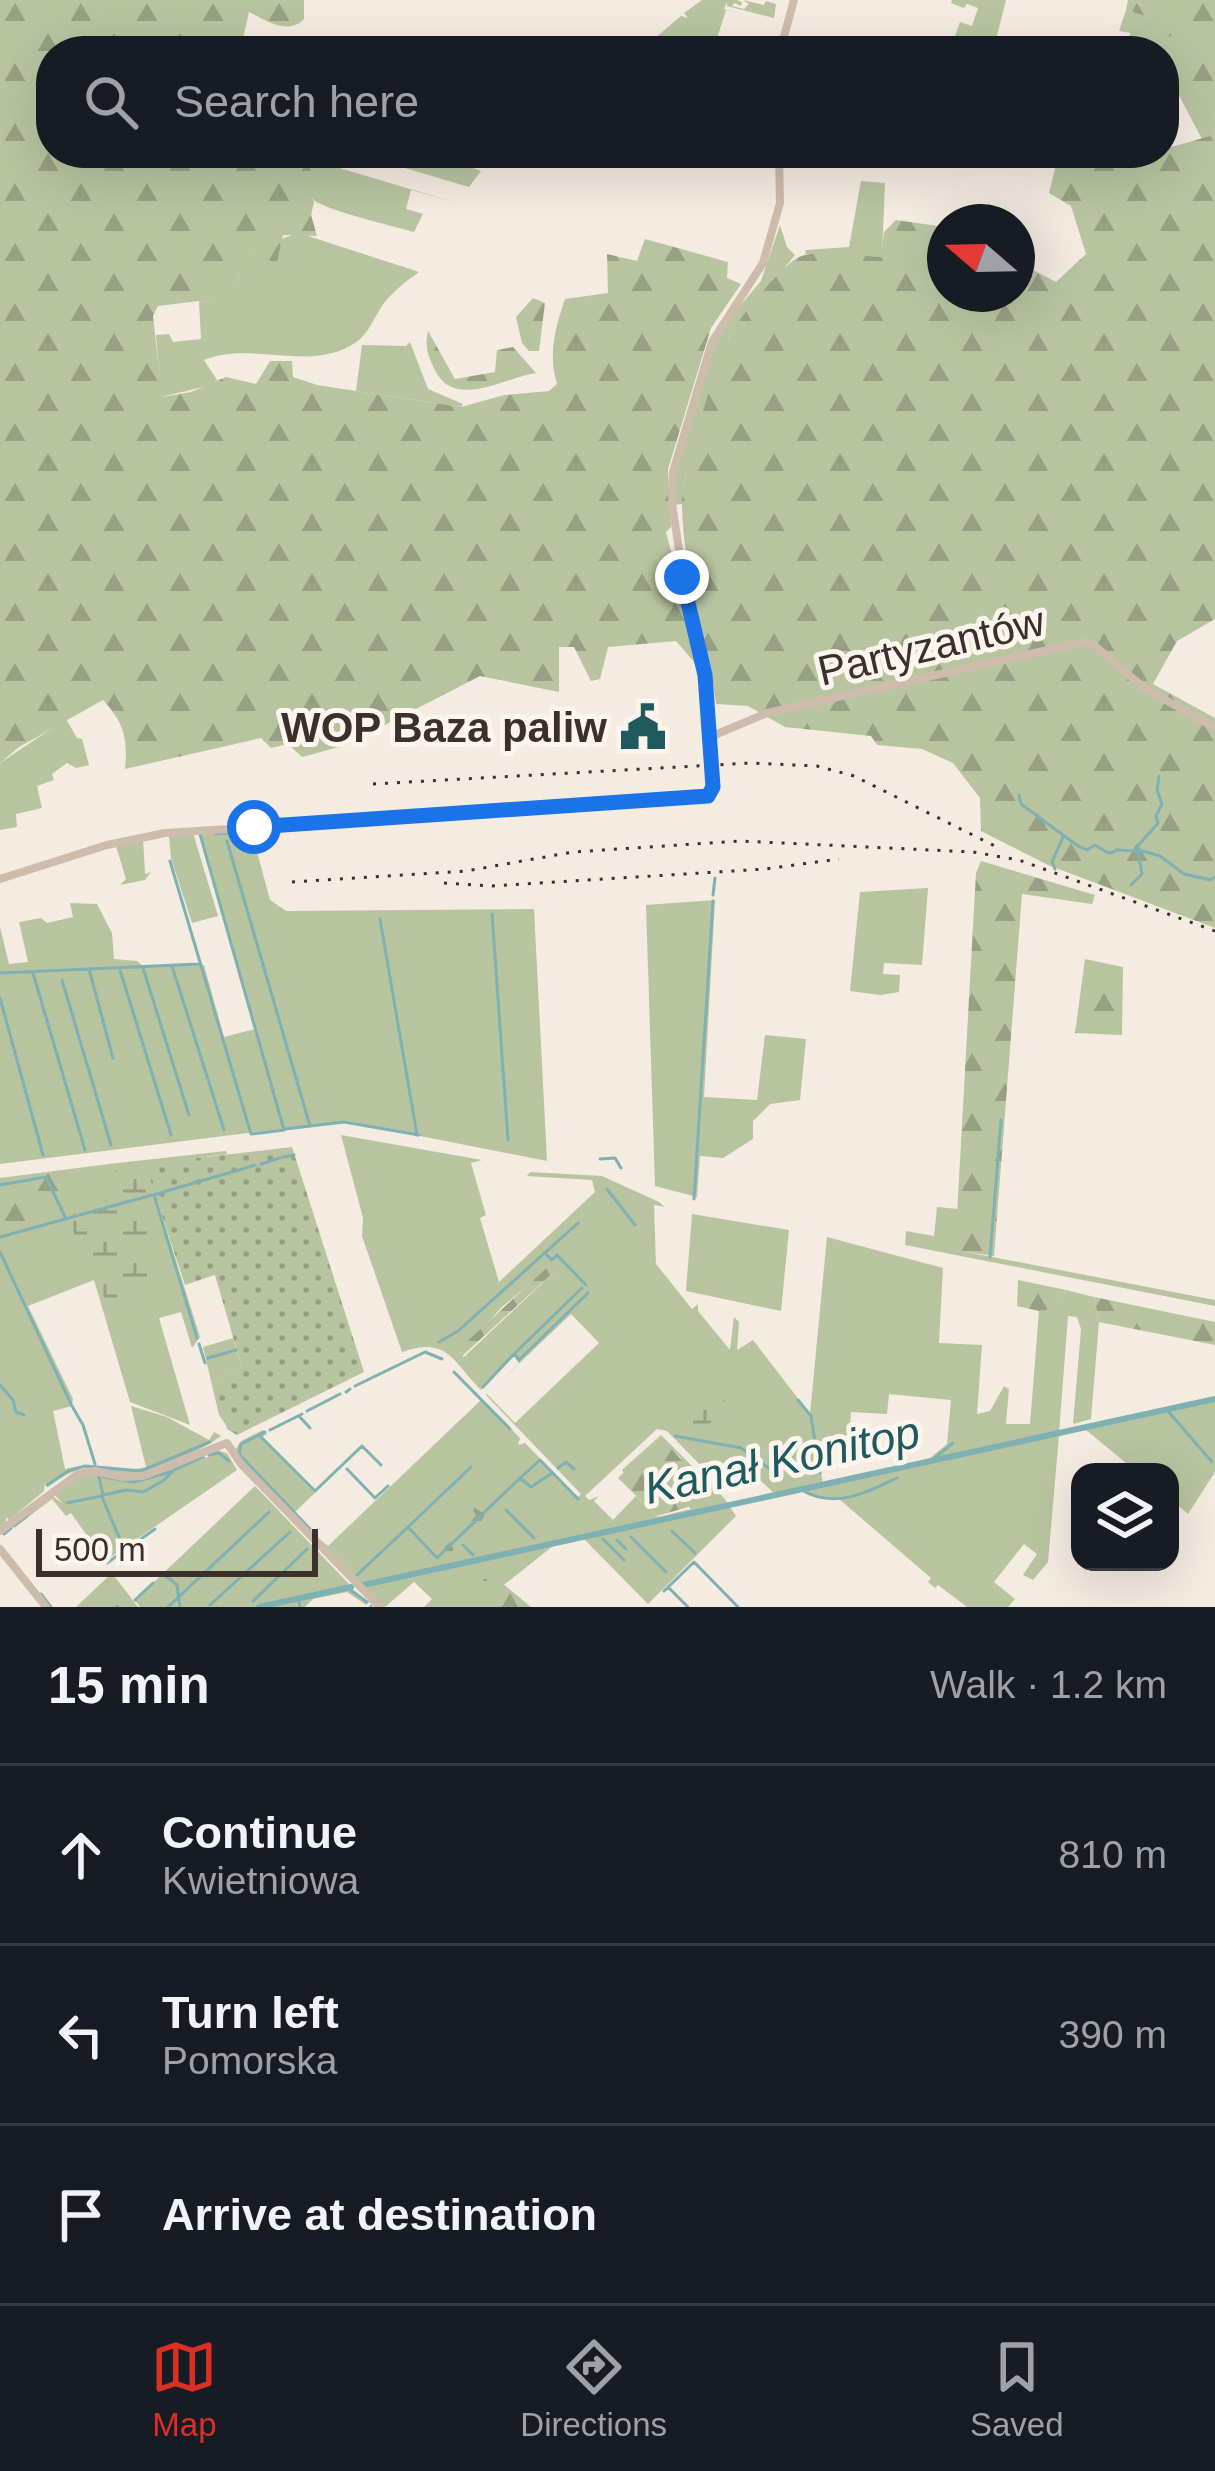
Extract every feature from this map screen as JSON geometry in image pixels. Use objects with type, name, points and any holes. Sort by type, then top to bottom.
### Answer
[{"type":"street","points":[[784,36],[794,0]]},
{"type":"street","points":[[0,879],[165,832],[698,799],[712,791],[705,675],[674,525],[673,472],[712,342],[763,263],[780,203],[779,168]]},
{"type":"street","name":"Partyzantów","points":[[710,737],[767,713],[1083,642],[1094,645],[1143,687],[1215,728]]},
{"type":"street","points":[[3,1531],[73,1476],[88,1471],[143,1477],[227,1443],[246,1470],[380,1607]]},
{"type":"street","points":[[0,1552],[46,1607]]},
{"type":"green space","points":[[0,0],[304,0],[304,19],[291,26],[249,12],[243,36],[36,36],[36,168],[310,168],[311,215],[317,236],[283,235],[276,267],[262,254],[252,256],[249,268],[239,274],[233,305],[199,301],[158,306],[153,316],[162,397],[191,392],[226,377],[256,384],[270,361],[292,361],[293,377],[317,385],[461,407],[504,395],[549,391],[557,384],[554,341],[565,299],[608,293],[607,254],[637,261],[645,239],[728,262],[727,278],[741,284],[711,328],[668,469],[671,527],[666,532],[700,663],[676,641],[608,647],[600,679],[591,681],[574,647],[559,647],[559,692],[480,676],[346,745],[302,757],[288,744],[271,748],[261,738],[125,769],[123,732],[103,700],[19,747],[0,763]]},
{"type":"green space","points":[[702,0],[737,0],[741,6],[732,6],[744,9],[749,4],[743,0],[776,4],[774,18],[727,6],[727,2],[724,9],[743,14],[726,10],[718,36],[657,36],[681,16],[688,18],[684,13]]},
{"type":"green space","points":[[1006,0],[997,36],[955,36],[960,22],[972,26],[978,8],[951,3]]},
{"type":"green space","points":[[1128,0],[1215,0],[1215,619],[1177,641],[1153,684],[1215,718],[1215,928],[1048,865],[981,831],[980,798],[953,763],[922,749],[877,745],[871,736],[785,727],[748,706],[716,704],[683,531],[687,472],[722,353],[749,307],[791,262],[818,253],[881,257],[884,232],[896,220],[927,224],[927,312],[1035,312],[1035,271],[1056,282],[1086,254],[1071,206],[1049,193],[1055,168],[1179,168],[1179,145],[1214,135],[1179,72],[1199,33],[1161,36],[1152,18],[1126,10]]},
{"type":"green space","points":[[1126,10],[1199,32],[1214,136],[1202,139],[1179,96],[1179,36],[1130,36],[1119,31]]},
{"type":"green space","points":[[309,168],[339,168],[454,202],[411,190],[406,209],[423,214],[414,232],[328,207],[312,198]]},
{"type":"green space","points":[[405,168],[481,171],[469,187]]},
{"type":"green space","points":[[861,181],[885,183],[882,257],[805,254],[806,250],[849,247]]},
{"type":"green space","points":[[780,225],[795,255],[729,336],[685,479],[682,504],[674,505],[675,472],[720,329],[761,281]]},
{"type":"green space","points":[[302,234],[419,272],[400,286],[350,346],[314,356],[222,355],[204,360],[217,380],[211,385],[161,397],[156,335],[169,334],[173,342],[201,339],[199,301],[232,304],[239,274],[252,256],[286,237]]},
{"type":"green space","points":[[533,298],[545,303],[539,351],[529,351],[522,343],[516,317]]},
{"type":"green space","points":[[428,331],[455,379],[495,372],[497,350],[513,347],[536,373],[480,388],[453,388],[442,381],[432,363]]},
{"type":"green space","points":[[410,342],[428,389],[463,404],[461,407],[356,391],[362,345],[406,346]]},
{"type":"green space","points":[[66,719],[82,739],[89,765],[76,768],[67,763],[52,774],[54,780],[37,786],[42,808],[16,814],[17,827],[0,830],[0,763]]},
{"type":"green space","points":[[193,833],[218,916],[192,923],[171,858],[169,836]]},
{"type":"green space","points":[[200,833],[252,833],[270,900],[286,911],[534,909],[547,1161],[344,1121],[0,1164],[0,927],[9,964],[28,962],[19,922],[73,917],[70,903],[97,904],[112,933],[114,959],[143,966],[204,965],[224,1037],[255,1029]]},
{"type":"green space","points":[[143,838],[145,874],[151,872],[145,880],[120,885],[126,879],[116,846]]},
{"type":"green space","points":[[981,861],[1095,895],[1092,904],[1022,894],[994,1256],[955,1250],[976,873]]},
{"type":"green space","points":[[928,888],[922,965],[884,963],[883,974],[900,975],[899,992],[850,991],[860,892]]},
{"type":"green space","points":[[715,900],[704,1097],[757,1100],[765,1035],[806,1039],[800,1100],[770,1104],[753,1121],[753,1139],[723,1158],[700,1156],[697,1197],[655,1186],[646,905]]},
{"type":"green space","points":[[1085,959],[1123,967],[1122,1035],[1075,1033]]},
{"type":"green space","points":[[341,1135],[482,1160],[471,1163],[486,1215],[480,1218],[499,1282],[595,1192],[592,1180],[527,1176],[530,1172],[602,1176],[665,1207],[654,1205],[656,1264],[692,1309],[698,1304],[698,1311],[730,1350],[734,1317],[739,1322],[737,1350],[753,1340],[810,1414],[827,1237],[943,1268],[939,1343],[982,1345],[977,1414],[990,1411],[1004,1386],[1009,1389],[1006,1424],[1030,1424],[1039,1311],[1059,1307],[1066,1290],[1094,1297],[1099,1322],[1091,1419],[1073,1424],[1081,1329],[1077,1317],[1068,1316],[1059,1433],[1215,1400],[1215,1472],[1188,1514],[1179,1506],[1179,1463],[1126,1463],[1086,1430],[1059,1435],[1048,1562],[1033,1580],[1023,1575],[1037,1554],[1024,1544],[994,1582],[1015,1599],[1008,1607],[967,1607],[938,1585],[935,1588],[928,1582],[931,1578],[839,1499],[817,1498],[803,1488],[775,1494],[738,1460],[712,1477],[667,1431],[657,1429],[585,1496],[589,1500],[599,1496],[594,1501],[613,1520],[636,1496],[658,1517],[691,1509],[664,1480],[666,1474],[682,1472],[681,1458],[660,1438],[624,1473],[622,1470],[661,1435],[736,1516],[648,1604],[584,1539],[553,1546],[476,1607],[424,1607],[432,1599],[414,1582],[385,1607],[312,1533],[328,1546],[482,1399],[520,1438],[518,1445],[525,1443],[578,1497],[581,1494],[486,1395],[515,1423],[599,1343],[571,1314],[489,1392],[519,1363],[514,1356],[481,1390],[439,1349],[402,1352],[362,1236],[363,1218]],"holes":[[[551,1266],[554,1272],[464,1357],[460,1353],[502,1307]],[[889,1394],[951,1400],[947,1444],[924,1463],[823,1485],[817,1446],[849,1439],[851,1412],[887,1414]]]},
{"type":"green space","points":[[292,1147],[364,1372],[237,1435],[227,1429],[213,1382],[242,1368],[215,1275],[185,1285],[145,1164]]},
{"type":"green space","points":[[226,1151],[146,1165],[200,1337],[192,1348],[181,1312],[159,1318],[190,1425],[130,1402],[94,1280],[28,1306],[73,1399],[72,1406],[53,1411],[65,1469],[146,1467],[131,1406],[167,1417],[209,1440],[214,1432],[221,1436],[146,1471],[76,1470],[48,1487],[45,1483],[44,1491],[0,1526],[0,1237],[75,1216],[62,1180],[67,1176],[109,1164]]},
{"type":"green space","points":[[109,1164],[63,1180],[76,1216],[0,1237],[0,1178]]},
{"type":"green space","points":[[126,1164],[137,1168],[147,1194],[107,1204],[105,1198],[118,1188],[115,1171]]},
{"type":"green space","points":[[139,1199],[149,1223],[141,1261],[149,1264],[153,1281],[139,1296],[113,1305],[104,1297],[95,1267],[83,1260],[69,1218]]},
{"type":"green space","points":[[937,1207],[958,1209],[956,1250],[1215,1300],[1215,1306],[905,1245],[906,1231],[934,1236]]},
{"type":"green space","points":[[692,1214],[789,1230],[781,1311],[686,1291]]},
{"type":"green space","points":[[553,1262],[558,1265],[554,1272],[460,1358],[462,1346]]},
{"type":"green space","points":[[1018,1280],[1066,1290],[1059,1308],[1039,1311],[1017,1306]]},
{"type":"green space","points":[[1094,1297],[1215,1322],[1215,1345],[1099,1322]]},
{"type":"green space","points":[[233,1338],[242,1368],[214,1382],[226,1425],[219,1415],[203,1347]]},
{"type":"green space","points":[[715,1388],[723,1389],[724,1401],[709,1425],[680,1428],[684,1417]]},
{"type":"green space","points":[[263,1430],[267,1434],[261,1438],[315,1493],[295,1512],[309,1531],[235,1450],[241,1441]]},
{"type":"green space","points":[[661,1437],[686,1465],[682,1472],[666,1474],[664,1480],[692,1506],[657,1516],[618,1478]]},
{"type":"green space","points":[[216,1450],[227,1453],[237,1470],[105,1561],[71,1513],[66,1516],[52,1499],[13,1525],[51,1495],[63,1504],[53,1493],[69,1480],[95,1473],[123,1479],[202,1455],[206,1458]]},
{"type":"green space","points":[[255,1486],[350,1590],[369,1602],[366,1605],[347,1592],[313,1599],[305,1607],[140,1607],[135,1600]]},
{"type":"green space","points":[[472,1506],[481,1512],[488,1510],[481,1521],[495,1546],[475,1556],[459,1542],[444,1554],[445,1547],[476,1516]]},
{"type":"green space","points":[[112,1573],[138,1607],[76,1607]]},
{"type":"green space","points":[[486,1578],[491,1581],[491,1592],[502,1583],[531,1607],[459,1607],[466,1604],[453,1591],[455,1586],[466,1582],[470,1589]]},
{"type":"waterway","points":[[1131,885],[1142,874],[1137,847],[1158,823],[1159,776]]},
{"type":"waterway","points":[[1019,795],[1021,804],[1078,846],[1087,850],[1095,845],[1114,852]]},
{"type":"waterway","points":[[215,834],[250,831]]},
{"type":"waterway","points":[[170,861],[251,1134],[284,1130],[200,834]]},
{"type":"waterway","points":[[1055,869],[1052,862],[1063,837]]},
{"type":"waterway","points":[[227,841],[310,1126]]},
{"type":"waterway","points":[[1116,850],[1136,851]]},
{"type":"waterway","points":[[1139,850],[1160,856],[1184,874],[1211,880]]},
{"type":"waterway","points":[[713,895],[715,878]]},
{"type":"waterway","points":[[694,1199],[713,901]]},
{"type":"waterway","points":[[492,914],[508,1140]]},
{"type":"waterway","points":[[380,919],[417,1135]]},
{"type":"waterway","points":[[0,973],[199,964]]},
{"type":"waterway","points":[[172,966],[224,1130]]},
{"type":"waterway","points":[[143,968],[189,1115]]},
{"type":"waterway","points":[[89,969],[113,1058]]},
{"type":"waterway","points":[[120,970],[171,1135]]},
{"type":"waterway","points":[[33,973],[85,1150]]},
{"type":"waterway","points":[[62,980],[111,1145]]},
{"type":"waterway","points":[[0,998],[43,1155]]},
{"type":"waterway","points":[[990,1257],[1001,1120]]},
{"type":"waterway","points":[[285,1129],[344,1122],[419,1135]]},
{"type":"waterway","points":[[283,1157],[294,1155]]},
{"type":"waterway","points":[[261,1164],[280,1158]]},
{"type":"waterway","points":[[600,1159],[615,1158],[621,1168]]},
{"type":"waterway","points":[[236,1171],[255,1165]]},
{"type":"waterway","points":[[166,1191],[232,1172]]},
{"type":"waterway","points":[[0,1185],[46,1177],[66,1219]]},
{"type":"waterway","points":[[607,1189],[635,1225]]},
{"type":"waterway","points":[[164,1192],[154,1195],[197,1338]]},
{"type":"waterway","points":[[0,1237],[152,1195]]},
{"type":"waterway","points":[[439,1342],[458,1331],[578,1223]]},
{"type":"waterway","points":[[0,1252],[71,1404]]},
{"type":"waterway","points":[[547,1255],[552,1260],[557,1255],[586,1285]]},
{"type":"waterway","points":[[515,1353],[582,1288]]},
{"type":"waterway","points":[[483,1387],[514,1354],[519,1360],[588,1293]]},
{"type":"waterway","points":[[199,1344],[205,1363]]},
{"type":"waterway","points":[[208,1358],[236,1350]]},
{"type":"waterway","points":[[355,1386],[425,1352],[442,1359]]},
{"type":"waterway","points":[[454,1372],[510,1429]]},
{"type":"waterway","points":[[0,1385],[16,1412],[24,1415]]},
{"type":"waterway","points":[[346,1392],[350,1389]]},
{"type":"waterway","points":[[307,1411],[340,1394]]},
{"type":"waterway","name":"Kanał Konitop","points":[[363,1585],[1215,1399]]},
{"type":"waterway","points":[[798,1400],[811,1416],[820,1473]]},
{"type":"waterway","points":[[72,1406],[95,1464]]},
{"type":"waterway","points":[[1167,1410],[1212,1462]]},
{"type":"waterway","points":[[270,1430],[302,1414]]},
{"type":"waterway","points":[[299,1416],[310,1428]]},
{"type":"waterway","points":[[265,1432],[241,1444],[239,1454],[310,1529]]},
{"type":"waterway","points":[[259,1435],[315,1491],[362,1446],[381,1465]]},
{"type":"waterway","points":[[675,1436],[741,1448],[782,1478]]},
{"type":"waterway","points":[[47,1485],[85,1466],[141,1471],[210,1442]]},
{"type":"waterway","points":[[932,1460],[953,1443]]},
{"type":"waterway","points":[[209,1455],[219,1453],[229,1461]]},
{"type":"waterway","points":[[99,1477],[103,1495],[143,1492],[203,1457]]},
{"type":"waterway","points":[[520,1478],[540,1460],[578,1499]]},
{"type":"waterway","points":[[558,1468],[566,1462],[574,1469]]},
{"type":"waterway","points":[[408,1527],[471,1467]]},
{"type":"waterway","points":[[347,1469],[375,1498],[388,1486]]},
{"type":"waterway","points":[[104,1477],[134,1482],[170,1472]]},
{"type":"waterway","points":[[357,1575],[408,1527],[437,1558],[520,1478],[531,1487],[552,1473]]},
{"type":"waterway","points":[[800,1489],[837,1499],[897,1478]]},
{"type":"waterway","points":[[67,1503],[102,1496]]},
{"type":"waterway","points":[[102,1497],[124,1549]]},
{"type":"waterway","points":[[506,1510],[534,1538]]},
{"type":"waterway","points":[[168,1607],[269,1512]]},
{"type":"waterway","points":[[14,1526],[27,1516]]},
{"type":"waterway","points":[[4,1534],[11,1528]]},
{"type":"waterway","points":[[107,1563],[155,1529]]},
{"type":"waterway","points":[[672,1531],[695,1553]]},
{"type":"waterway","points":[[210,1605],[290,1532]]},
{"type":"waterway","points":[[631,1537],[666,1572]]},
{"type":"waterway","points":[[603,1539],[624,1560]]},
{"type":"waterway","points":[[617,1540],[626,1549]]},
{"type":"waterway","points":[[463,1545],[473,1555]]},
{"type":"waterway","points":[[253,1601],[307,1549]]},
{"type":"waterway","points":[[664,1591],[694,1562],[738,1607]]},
{"type":"waterway","points":[[166,1576],[177,1585],[180,1607]]},
{"type":"waterway","points":[[135,1600],[153,1583]]},
{"type":"waterway","name":"Kanał Konitop","points":[[259,1607],[351,1587]]},
{"type":"waterway","points":[[668,1587],[688,1607]]},
{"type":"waterway","points":[[348,1588],[367,1602]]},
{"type":"waterway","points":[[41,1594],[51,1607]]},
{"type":"waterway","points":[[298,1598],[300,1607]]},
{"type":"railway","points":[[373,784],[751,763],[817,766],[854,776],[1001,849]]},
{"type":"railway","points":[[292,882],[466,871],[573,852],[740,841],[973,852],[1019,860],[1215,931]]},
{"type":"railway","points":[[444,883],[492,886],[765,869],[839,859]]},
{"type":"place","name":"WOP Baza paliw","points":[[643,727]]},
{"type":"route","points":[[254,827],[708,796],[713,787],[705,675],[682,577]]}]
